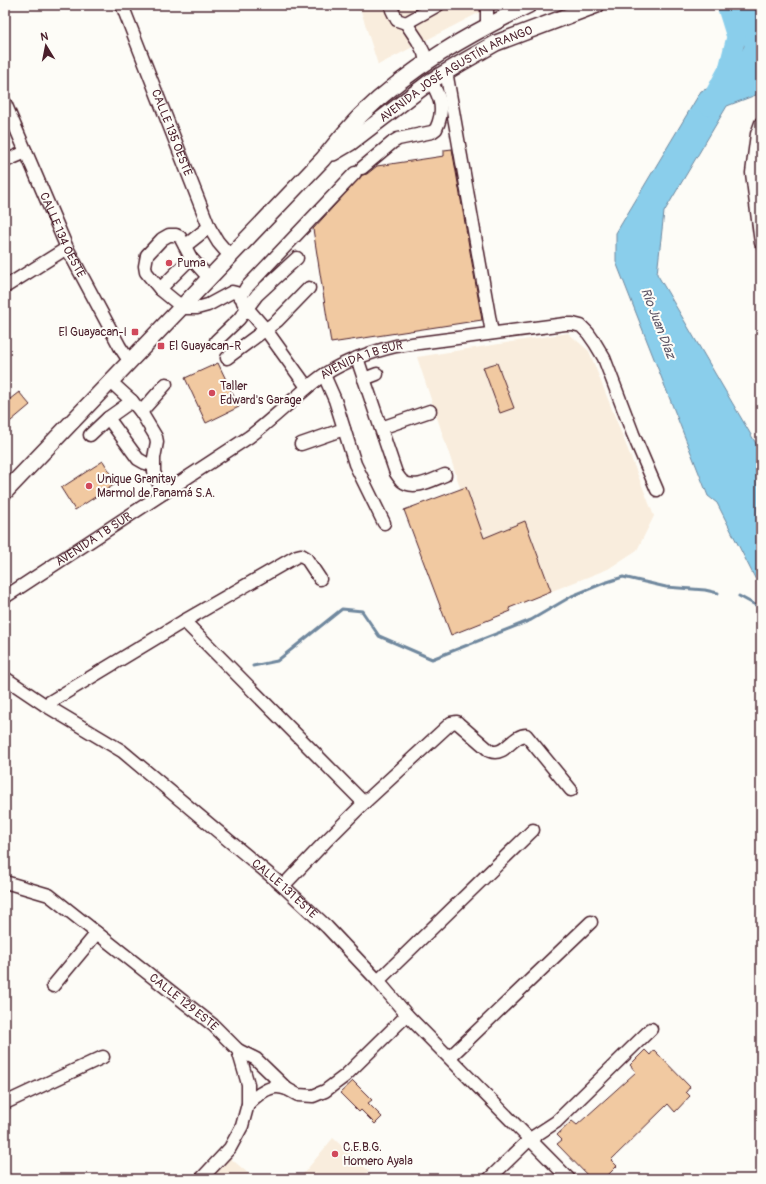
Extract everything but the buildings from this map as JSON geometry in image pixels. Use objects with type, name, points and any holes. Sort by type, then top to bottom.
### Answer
[{"type":"main road","name":"AVENIDA JOSÉ AGUSTÍN ARANGO","points":[[5,492],[323,159],[360,115],[426,62],[487,26],[529,5]]},
{"type":"main road","name":"AVENIDA JOSÉ AGUSTÍN ARANGO","points":[[323,159],[350,143],[446,71],[496,43],[597,5]]},
{"type":"main road","points":[[461,63],[478,45],[487,26],[504,33],[526,32]]},
{"type":"street","name":"CALLE 135 OESTE","points":[[122,5],[209,227],[218,242],[230,256]]},
{"type":"street","points":[[392,5],[392,10],[397,20],[406,23],[418,41],[424,53],[426,62]]},
{"type":"street","points":[[406,23],[438,5]]},
{"type":"street","points":[[487,5],[487,26]]},
{"type":"street","points":[[446,71],[492,333]]},
{"type":"street","points":[[216,341],[239,319],[245,303],[243,293],[246,288],[359,170],[398,139],[432,132],[436,129],[441,114],[441,101],[431,81]]},
{"type":"street","name":"CALLE 134 OESTE","points":[[5,103],[67,248],[120,348],[130,362]]},
{"type":"street","points":[[761,123],[757,134],[752,173],[758,229],[761,242]]},
{"type":"street","points":[[5,161],[26,152]]},
{"type":"street","points":[[185,246],[209,227]]},
{"type":"street","points":[[209,278],[191,258],[178,236],[169,235],[162,239],[147,255],[145,266],[146,272],[160,289],[182,307],[197,308],[208,305],[232,292],[236,293],[266,330],[307,387]]},
{"type":"street","points":[[5,287],[67,248]]},
{"type":"street","points":[[160,289],[191,258]]},
{"type":"street","points":[[245,303],[257,295],[297,258]]},
{"type":"street","points":[[227,358],[277,321],[309,288]]},
{"type":"street","name":"AVENIDA 1 B SUR","points":[[5,597],[249,437],[307,387],[324,375],[357,358],[396,346],[565,324],[581,326],[588,333],[604,358],[633,434],[657,490]]},
{"type":"street","points":[[357,358],[396,473],[402,481],[412,485],[420,484],[446,475]]},
{"type":"street","points":[[364,378],[377,374]]},
{"type":"street","points":[[324,375],[336,400],[355,464],[384,524]]},
{"type":"street","points":[[111,382],[132,401],[141,412],[157,439],[153,465],[156,480],[164,493]]},
{"type":"street","points":[[141,412],[166,384]]},
{"type":"street","points":[[90,435],[108,418],[132,401]]},
{"type":"street","points":[[381,428],[430,411]]},
{"type":"street","points":[[108,418],[138,459],[153,465]]},
{"type":"street","points":[[301,444],[344,429]]},
{"type":"street","points":[[45,705],[184,621],[299,555],[306,558],[320,579]]},
{"type":"street","points":[[184,621],[364,803]]},
{"type":"street","name":"CALLE 131 ESTE","points":[[5,678],[45,705],[122,751],[283,886],[327,927],[378,981],[407,1015],[569,1179]]},
{"type":"street","points":[[283,886],[364,803],[449,724],[454,722],[459,724],[490,751],[496,752],[501,750],[520,736],[526,735],[571,790]]},
{"type":"street","points":[[378,981],[533,830]]},
{"type":"street","name":"CALLE 129 ESTE","points":[[5,882],[49,895],[213,1025],[238,1050],[248,1084],[248,1104],[242,1126],[230,1148],[201,1179]]},
{"type":"street","points":[[450,1058],[591,922]]},
{"type":"street","points":[[53,986],[97,933]]},
{"type":"street","points":[[238,1050],[256,1059],[287,1089],[298,1095],[313,1096],[325,1091],[345,1076],[407,1015]]},
{"type":"street","points":[[489,1179],[530,1139],[556,1122],[651,1029]]},
{"type":"street","points":[[5,1103],[103,1057]]},
{"type":"street","points":[[248,1104],[255,1097],[269,1089],[277,1087],[287,1089]]},
{"type":"shaded area","points":[[340,5],[494,5],[378,65],[361,11]]},
{"type":"shaded area","points":[[568,333],[589,351],[654,516],[637,550],[608,569],[501,611],[417,357]]},
{"type":"shaded area","name":"C.E.B.G. Homero Ayala","points":[[333,1138],[369,1171],[360,1179],[299,1179]]},
{"type":"shaded area","points":[[229,1157],[255,1179],[208,1179]]},
{"type":"water","points":[[733,5],[757,5],[761,16],[761,93],[727,106],[664,212],[657,274],[761,452],[761,588],[717,503],[708,496],[616,262],[616,233],[701,91],[724,83],[744,46]]},
{"type":"waterway","name":"Río Juan Díaz","points":[[708,106],[728,69],[736,37],[726,5]]},
{"type":"waterway","points":[[253,666],[277,661],[342,609],[362,611],[379,636],[432,659],[531,620],[572,596],[623,577],[666,587],[705,590],[718,593]]},
{"type":"waterway","points":[[739,596],[761,608]]},
{"type":"place","name":"Puma","points":[[169,263]]},
{"type":"place","name":"El Guayacan-I","points":[[135,332]]},
{"type":"place","name":"El Guayacan-R","points":[[161,346]]},
{"type":"place","name":"Taller Edward's Garage","points":[[212,393]]},
{"type":"place","name":"Unique Granitay Marmol de Panamá S.A.","points":[[89,486]]},
{"type":"place","name":"C.E.B.G. Homero Ayala","points":[[335,1154]]}]
